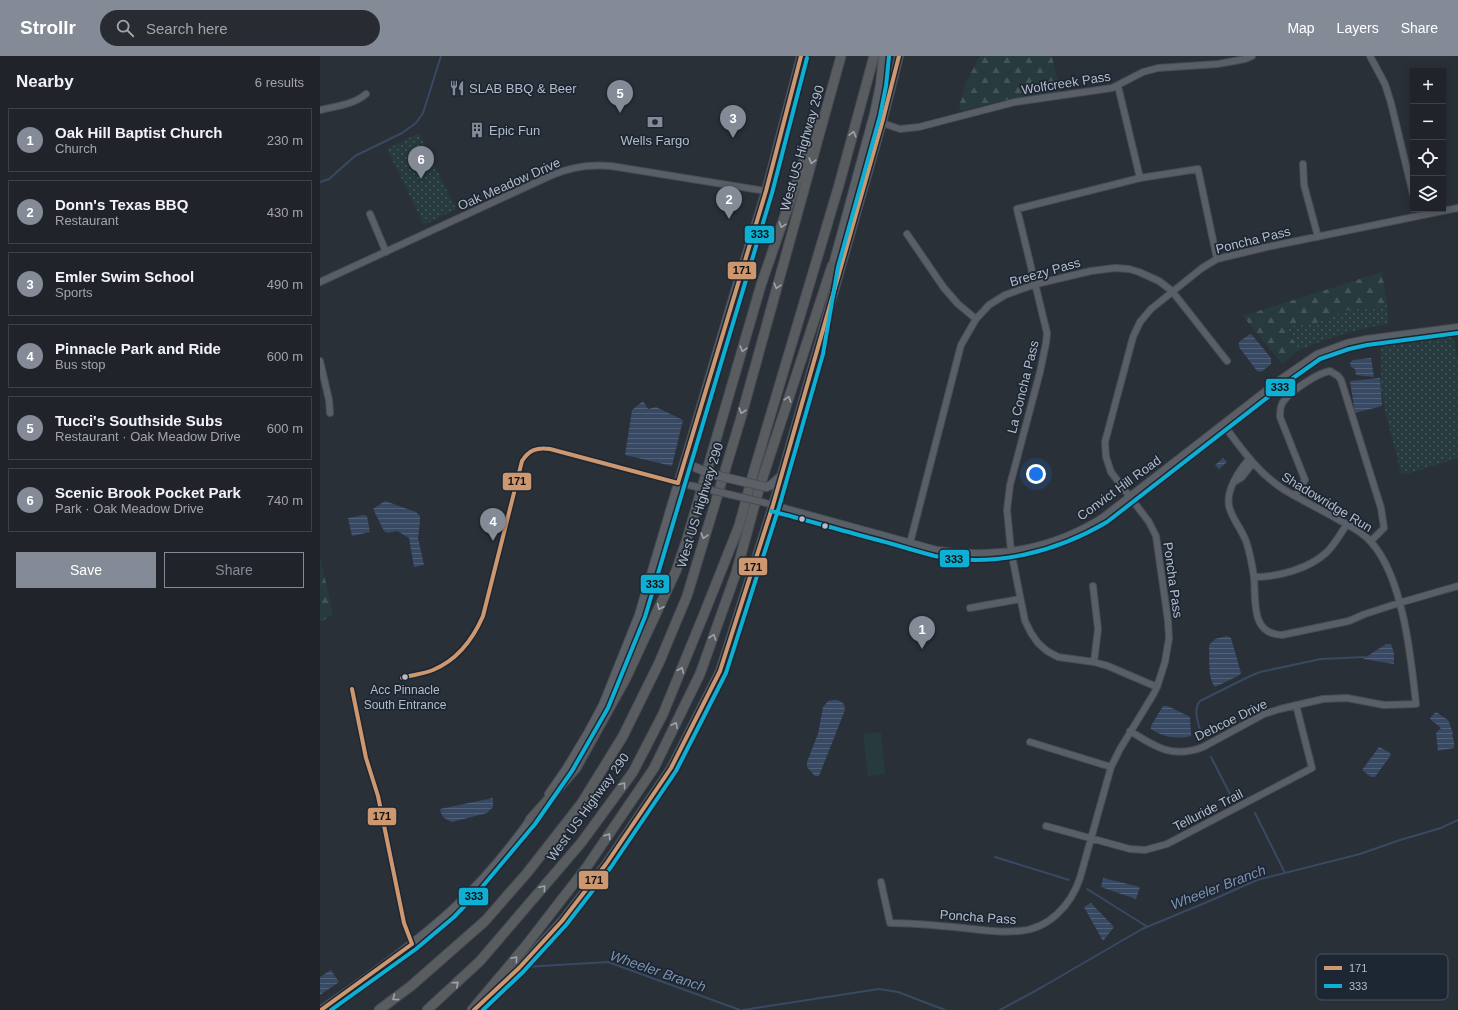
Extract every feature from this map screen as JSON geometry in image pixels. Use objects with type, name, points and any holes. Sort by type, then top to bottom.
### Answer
[{"type":"highway","points":[[530,820],[576,768],[626,678],[676,571],[687,539],[761,285],[841,56]]},
{"type":"highway","name":"West US Highway 290","points":[[379,1010],[411,986],[485,921],[527,873],[592,786],[623,736],[659,663],[687,596],[737,429],[841,56]]},
{"type":"highway","name":"West US Highway 290","points":[[427,1010],[480,961],[581,843],[633,772],[663,714],[739,526],[774,402],[840,185],[874,56]]},
{"type":"highway","points":[[473,1010],[524,948],[586,868],[654,768],[700,674],[736,573],[832,266]]},
{"type":"highway","points":[[762,488],[774,402]]},
{"type":"main road","points":[[321,1010],[412,944],[450,912],[473,889],[530,820],[567,768],[588,733],[602,704],[639,615],[766,191],[801,56]]},
{"type":"main road","points":[[817,352],[832,266],[874,114],[880,84],[883,56]]},
{"type":"main road","points":[[473,1010],[519,968],[562,921],[606,864],[671,768],[720,671],[782,475],[882,123],[899,56]]},
{"type":"main road","points":[[687,452],[692,466],[711,474],[762,488],[776,482],[782,475]]},
{"type":"street","name":"Wolfcreek Pass","points":[[882,123],[893,128],[909,129],[1015,102],[1075,94],[1118,86],[1143,72],[1158,68],[1218,64],[1245,59],[1252,56]]},
{"type":"street","points":[[1370,56],[1385,84],[1410,182]]},
{"type":"street","points":[[1118,86],[1140,178]]},
{"type":"street","points":[[320,110],[352,103],[359,100],[366,94]]},
{"type":"street","points":[[1303,164],[1304,185],[1318,237]]},
{"type":"street","name":"Oak Meadow Drive","points":[[320,282],[552,175],[576,167],[593,165],[611,166],[766,191]]},
{"type":"street","name":"La Concha Pass","points":[[1157,687],[1114,668],[1094,662],[1063,658],[1053,654],[1042,647],[1034,638],[1027,626],[1011,551],[1007,521],[1008,499],[1010,485],[1046,343],[1047,333],[1017,209],[1140,178],[1198,169],[1217,259]]},
{"type":"street","name":"Poncha Pass","points":[[881,882],[890,923],[920,924],[1009,932],[1021,931],[1040,926],[1059,913],[1072,897],[1080,878],[1111,768],[1130,731],[1157,687],[1164,667],[1169,638],[1158,544],[1152,527],[1110,472],[1106,457],[1105,442],[1133,337],[1140,322],[1151,309],[1202,268],[1217,259],[1267,247],[1458,208]]},
{"type":"street","points":[[1417,212],[1418,216]]},
{"type":"street","points":[[370,214],[386,252]]},
{"type":"street","points":[[907,234],[944,288],[958,304],[976,319]]},
{"type":"street","name":"Breezy Pass","points":[[910,542],[961,345],[976,319],[989,305],[1006,295],[1036,284],[1091,271],[1115,268],[1129,269],[1159,281],[1172,291],[1227,360]]},
{"type":"street","name":"Convict Hill Road","points":[[678,483],[762,502],[937,550],[961,554],[1011,551],[1039,545],[1077,532],[1097,520],[1300,365],[1317,354],[1332,348],[1366,339],[1458,327]]},
{"type":"street","points":[[320,361],[329,400],[330,413]]},
{"type":"street","points":[[1295,496],[1305,480],[1280,417],[1282,402],[1303,385],[1321,374],[1330,371],[1341,380],[1381,508],[1384,528],[1371,541]]},
{"type":"street","name":"Shadowridge Run","points":[[1223,424],[1251,461],[1270,479],[1295,496],[1347,524],[1364,535],[1371,541],[1387,564],[1399,602],[1410,654],[1416,704]]},
{"type":"street","points":[[1251,461],[1241,468],[1228,492],[1228,503],[1251,557],[1254,577],[1256,614],[1258,622],[1262,628],[1275,634],[1282,635],[1349,621],[1399,602],[1458,586]]},
{"type":"street","points":[[1254,577],[1283,574],[1316,560],[1330,548],[1347,524]]},
{"type":"street","points":[[1093,586],[1098,629],[1094,662]]},
{"type":"street","points":[[970,608],[1020,598]]},
{"type":"street","name":"Debcoe Drive","points":[[1130,731],[1161,749],[1173,752],[1190,751],[1203,747],[1264,714],[1323,699],[1340,698],[1378,705],[1416,704]]},
{"type":"street","name":"Telluride Trail","points":[[1046,826],[1130,849],[1145,850],[1160,847],[1230,812],[1312,768],[1296,705]]},
{"type":"street","points":[[1030,742],[1111,768]]},
{"type":"green space","points":[[980,56],[1052,56],[1060,93],[1010,99],[961,111],[959,107],[965,84]]},
{"type":"green space","points":[[419,133],[456,209],[424,225],[387,149]]},
{"type":"green space","points":[[1382,272],[1387,305],[1347,310],[1314,324],[1300,322],[1287,330],[1299,350],[1282,364],[1243,316]]},
{"type":"green space","points":[[1387,305],[1389,324],[1343,334],[1299,350],[1287,330],[1300,322],[1319,322],[1347,310]]},
{"type":"green space","points":[[1452,333],[1458,361],[1458,458],[1407,474],[1401,473],[1381,388],[1381,340]]},
{"type":"green space","points":[[320,556],[333,615],[320,622]]},
{"type":"green space","points":[[881,732],[885,774],[868,776],[863,734]]},
{"type":"water","points":[[1250,334],[1271,358],[1271,364],[1261,372],[1257,371],[1239,347],[1239,342]]},
{"type":"water","points":[[1371,358],[1374,377],[1356,375],[1355,369],[1351,367],[1350,363],[1353,360]]},
{"type":"water","points":[[1380,378],[1382,406],[1355,413],[1350,381]]},
{"type":"water","points":[[643,401],[648,409],[656,407],[683,420],[672,466],[625,455],[632,410]]},
{"type":"water","points":[[1223,458],[1227,462],[1219,469],[1215,465]]},
{"type":"water","points":[[385,501],[416,512],[420,516],[418,538],[424,565],[414,567],[409,538],[397,531],[387,533],[384,531],[373,509]]},
{"type":"water","points":[[364,515],[367,516],[370,532],[352,536],[348,518]]},
{"type":"water","points":[[1227,636],[1231,638],[1241,673],[1238,676],[1215,687],[1212,683],[1209,667],[1209,645],[1215,639]]},
{"type":"water","points":[[1386,644],[1391,644],[1394,653],[1394,664],[1363,659]]},
{"type":"water","points":[[833,700],[842,702],[845,710],[819,776],[815,776],[807,767],[807,762],[818,734],[823,707],[828,701]]},
{"type":"water","points":[[1163,706],[1168,706],[1190,717],[1191,736],[1181,738],[1171,737],[1160,734],[1151,729],[1151,726]]},
{"type":"water","points":[[1436,712],[1448,720],[1453,733],[1454,748],[1438,751],[1436,733],[1441,728],[1430,718]]},
{"type":"water","points":[[1379,747],[1389,752],[1391,755],[1375,777],[1371,777],[1362,770]]},
{"type":"water","points":[[493,798],[493,807],[487,813],[452,822],[447,820],[441,814],[440,809]]},
{"type":"water","points":[[1103,878],[1140,887],[1136,899],[1101,887]]},
{"type":"water","points":[[1091,903],[1114,927],[1103,941],[1084,907]]},
{"type":"water","points":[[331,970],[339,982],[320,995],[320,977]]},
{"type":"waterway","points":[[320,182],[329,179],[355,156],[402,133],[416,123],[423,113],[441,56]]},
{"type":"waterway","points":[[1202,736],[1196,713],[1200,701],[1248,677],[1260,672],[1321,659],[1365,657]]},
{"type":"waterway","points":[[1211,757],[1231,796]]},
{"type":"waterway","points":[[1255,813],[1285,873]]},
{"type":"waterway","name":"Wheeler Branch","points":[[1000,1010],[1142,929],[1257,880],[1360,854],[1441,828],[1458,820]]},
{"type":"waterway","points":[[995,857],[1069,880]]},
{"type":"waterway","points":[[1087,889],[1146,926]]},
{"type":"waterway","name":"Wheeler Branch","points":[[332,1010],[403,961]]},
{"type":"waterway","name":"Wheeler Branch","points":[[524,967],[608,962],[740,1010]]},
{"type":"waterway","name":"Wheeler Branch","points":[[743,1010],[879,989],[898,992],[945,1010]]},
{"type":"transit line","name":"171","points":[[678,483],[766,191],[801,56]]},
{"type":"transit line","name":"171","points":[[474,1010],[519,968],[562,921],[606,864],[671,768],[720,671],[773,505],[882,123],[899,56]]},
{"type":"transit line","name":"333","points":[[483,1010],[523,972],[566,925],[611,867],[676,771],[726,673],[779,507],[823,354],[838,267],[880,116],[886,86],[889,57]]},
{"type":"transit line","name":"333","points":[[331,1010],[416,949],[454,917],[477,893],[535,824],[572,771],[608,708],[645,617],[772,193],[807,58]]},
{"type":"transit line","name":"333","points":[[771,511],[935,556],[980,560],[1024,555],[1067,542],[1107,522],[1286,383],[1320,359],[1349,349],[1367,345],[1458,333]]},
{"type":"transit line","name":"171","points":[[402,678],[433,670],[450,661],[469,641],[479,625],[483,616],[522,461],[528,454],[541,448],[550,449],[678,483]]},
{"type":"transit line","name":"171","points":[[352,689],[366,758],[378,796],[404,923],[412,944]]},
{"type":"transit line","name":"171","points":[[321,1010],[412,944]]},
{"type":"place","name":"SLAB BBQ & Beer","points":[[457,88]]},
{"type":"place","name":"Tucci's Southside Subs","points":[[620,113]]},
{"type":"place","name":"Wells Fargo","points":[[655,122]]},
{"type":"place","name":"Epic Fun","points":[[477,130]]},
{"type":"place","name":"Emler Swim School","points":[[733,138]]},
{"type":"place","name":"Scenic Brook Pocket Park","points":[[421,179]]},
{"type":"place","name":"Donn's Texas BBQ","points":[[729,219]]},
{"type":"place","name":"Pinnacle Park and Ride","points":[[493,541]]},
{"type":"place","name":"Oak Hill Baptist Church","points":[[922,649]]},
{"type":"place","name":"Acc Pinnacle South Entrance","points":[[405,677]]}]
